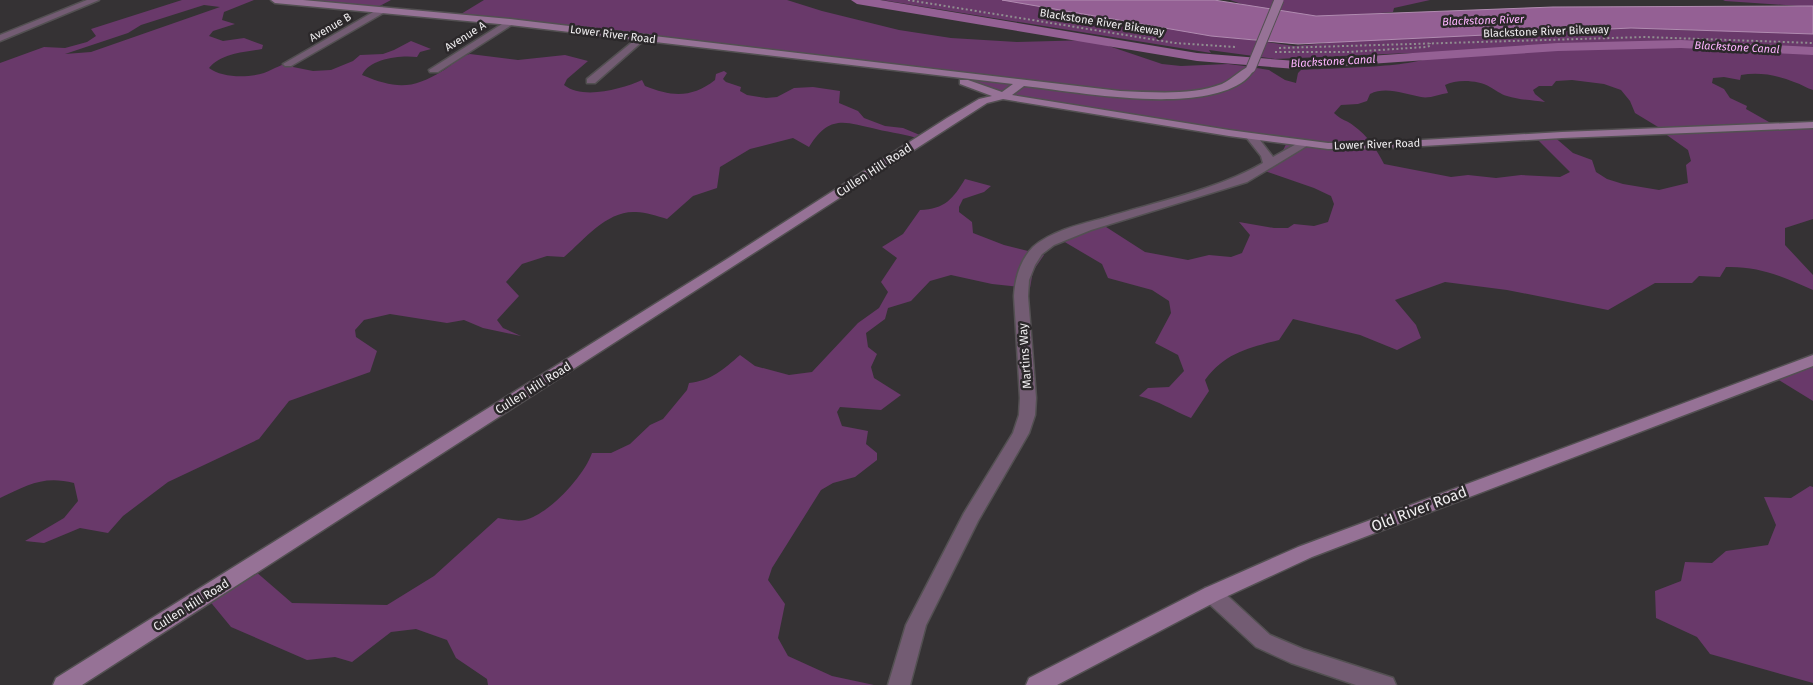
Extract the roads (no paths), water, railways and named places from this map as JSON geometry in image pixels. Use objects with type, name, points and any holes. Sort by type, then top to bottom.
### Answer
[{"type":"street","points":[[0,38],[95,0]]},
{"type":"street","name":"Lower River Road","points":[[275,0],[510,22],[1100,92],[1155,95],[1205,91],[1236,81],[1245,75],[1251,68],[1259,51],[1279,0]]},
{"type":"street","name":"Avenue B","points":[[288,64],[382,10]]},
{"type":"street","name":"Avenue A","points":[[434,70],[510,22]]},
{"type":"street","points":[[591,82],[642,38]]},
{"type":"street","name":"Lower River Road","points":[[950,75],[1003,96],[1304,144],[1388,145],[1553,135],[1813,125]]},
{"type":"street","points":[[1003,96],[1021,83]]},
{"type":"street","name":"Cullen Hill Road","points":[[64,685],[732,262],[951,120],[983,100],[1003,96]]},
{"type":"street","points":[[1252,137],[1268,155],[1270,163]]},
{"type":"street","name":"Martins Way","points":[[899,685],[916,625],[970,518],[1020,433],[1027,415],[1028,398],[1021,296],[1022,280],[1028,265],[1037,251],[1049,242],[1086,227],[1243,178],[1304,144]]},
{"type":"street","name":"Old River Road","points":[[1037,685],[1212,594],[1306,552],[1813,360]]},
{"type":"street","points":[[1212,594],[1263,641],[1298,657],[1385,685]]},
{"type":"water","name":"Blackstone River","points":[[1002,0],[1214,0],[1316,16],[1553,7],[1813,6],[1813,34],[1631,28],[1298,44],[1211,36]]},
{"type":"waterway","name":"Blackstone Canal","points":[[857,0],[1197,57],[1296,65],[1558,47],[1681,44],[1813,51]]}]
